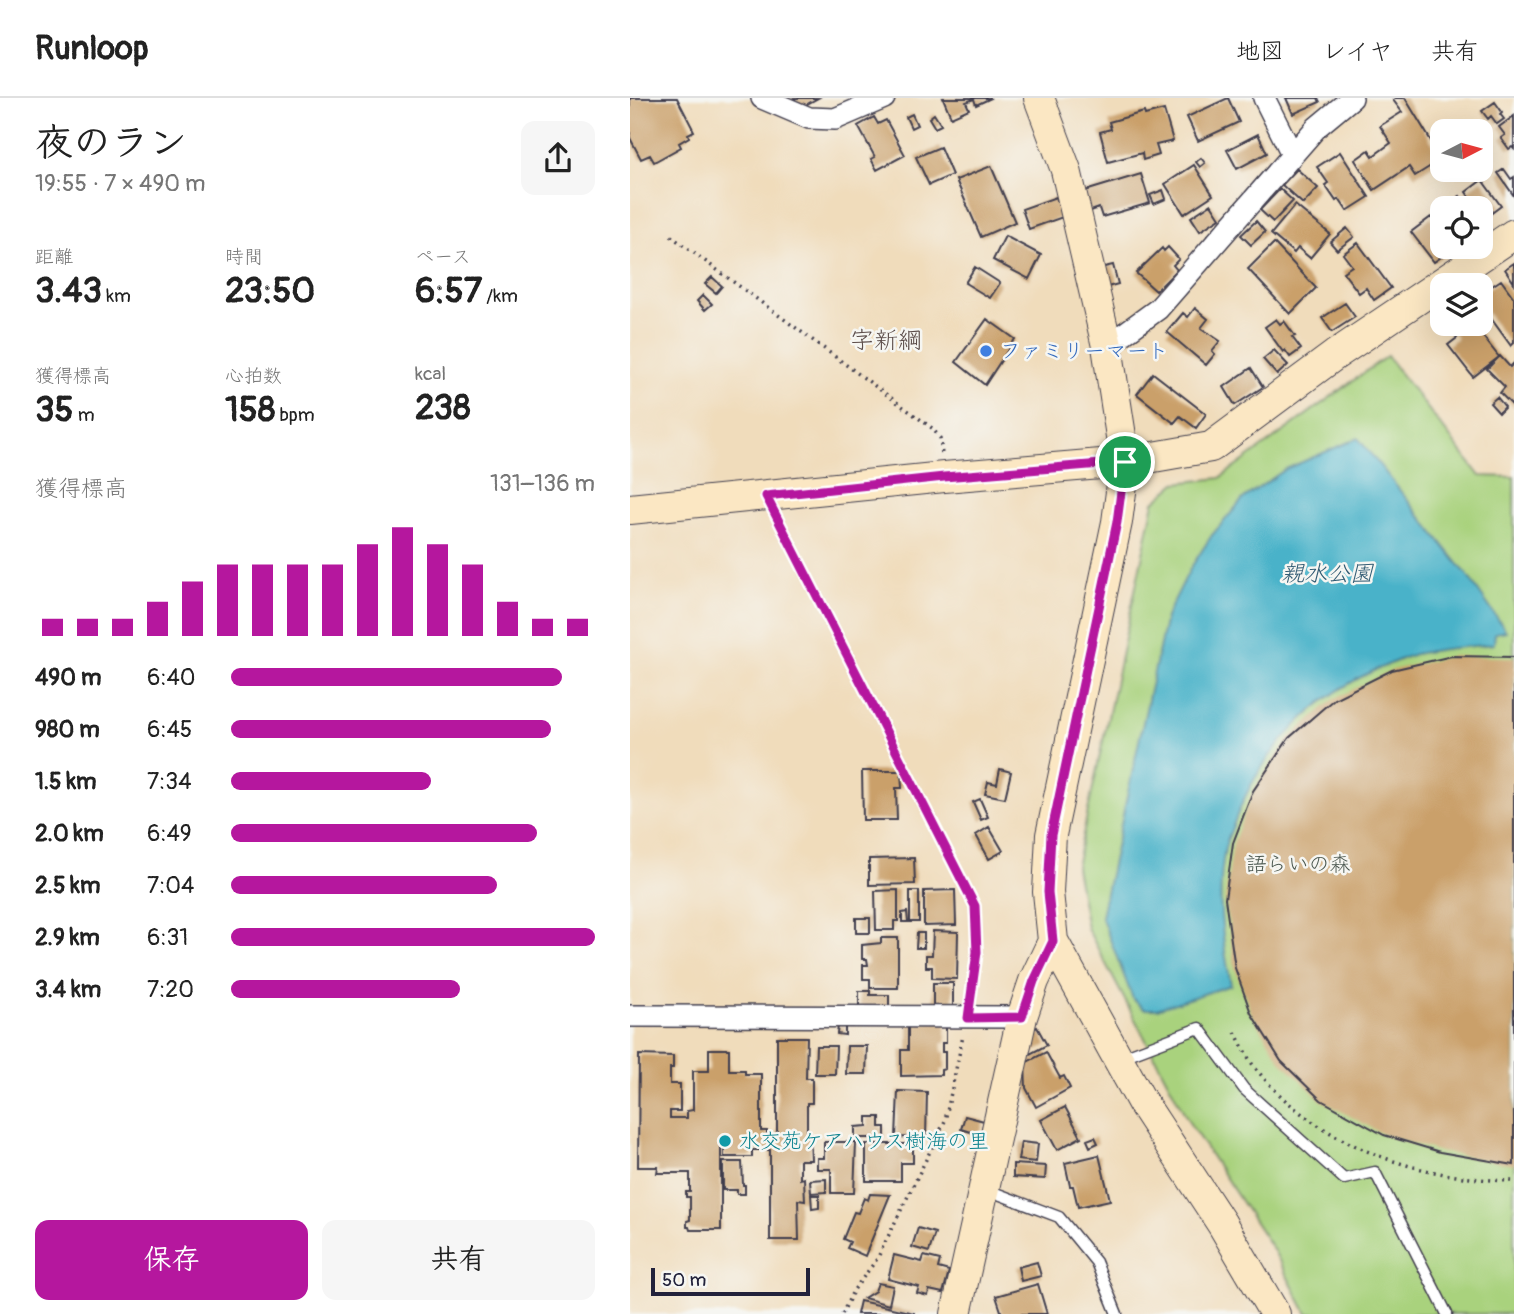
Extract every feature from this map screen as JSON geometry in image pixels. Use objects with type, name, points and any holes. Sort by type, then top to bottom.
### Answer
[{"type":"street","points":[[762,98],[809,118],[835,119],[884,98]]},
{"type":"street","points":[[1039,98],[1066,170],[1107,346],[1125,462],[1117,522],[1051,835],[1048,892],[1053,941],[1117,1059],[1222,1224],[1275,1314]]},
{"type":"street","points":[[1264,98],[1293,155]]},
{"type":"street","points":[[1107,346],[1158,309],[1317,127],[1352,98]]},
{"type":"street","points":[[630,509],[944,477],[1125,462],[1211,447],[1335,355],[1514,234]]},
{"type":"street","points":[[956,1314],[1022,1017],[1034,981],[1053,941]]},
{"type":"street","points":[[630,1016],[1022,1017]]},
{"type":"lane","points":[[1117,1059],[1199,1028],[1244,1089],[1343,1179],[1375,1172],[1447,1314]]},
{"type":"lane","points":[[985,1189],[1059,1217],[1096,1262],[1117,1314]]},
{"type":"path","points":[[671,236],[932,428],[940,438],[944,477]]},
{"type":"path","points":[[766,496],[975,906],[977,952],[968,1018],[945,1121],[877,1259],[853,1291],[842,1314]]},
{"type":"path","points":[[1235,1032],[1252,1064],[1278,1093],[1324,1130],[1360,1150],[1443,1173],[1514,1181]]},
{"type":"green space","name":"語らいの森","points":[[1387,356],[1480,476],[1514,477],[1514,1314],[1307,1314],[1274,1251],[1190,1124],[1087,928],[1076,867],[1154,502],[1176,483],[1220,478]]},
{"type":"water","name":"親水公園","points":[[1358,438],[1468,576],[1506,631],[1495,633],[1494,644],[1411,655],[1360,677],[1315,708],[1295,727],[1261,769],[1247,793],[1226,844],[1221,899],[1231,985],[1157,1009],[1144,1009],[1133,999],[1101,916],[1166,617],[1190,569],[1212,535],[1244,498],[1286,469]]},
{"type":"building","points":[[630,98],[677,98],[694,131],[679,143],[681,147],[654,162],[650,155],[641,159],[630,138]]},
{"type":"building","points":[[794,98],[818,98],[800,108]]},
{"type":"building","points":[[943,98],[991,98],[976,105],[974,99],[966,102],[969,109],[951,117]]},
{"type":"building","points":[[1228,98],[1239,122],[1198,141],[1187,117]]},
{"type":"building","points":[[1286,98],[1318,98],[1320,102],[1293,114]]},
{"type":"building","points":[[1405,98],[1430,139],[1430,167],[1415,176],[1409,167],[1374,190],[1355,160],[1369,150],[1373,156],[1391,143],[1380,126],[1402,112],[1393,100]]},
{"type":"building","points":[[1495,102],[1504,119],[1497,124],[1491,116],[1488,119],[1482,111]]},
{"type":"building","points":[[1164,110],[1173,141],[1156,145],[1159,155],[1143,160],[1142,153],[1108,162],[1100,132],[1111,129],[1109,122],[1144,112],[1145,115]]},
{"type":"building","points":[[912,114],[917,125],[911,128],[906,117]]},
{"type":"building","points":[[934,114],[941,125],[935,128],[929,118]]},
{"type":"building","points":[[1514,116],[1514,149],[1509,149],[1501,138],[1505,135],[1499,127]]},
{"type":"building","points":[[874,117],[878,124],[886,120],[905,155],[877,170],[871,159],[875,157],[858,126]]},
{"type":"building","points":[[1258,134],[1267,153],[1237,169],[1227,150]]},
{"type":"building","points":[[940,147],[952,175],[929,185],[916,157]]},
{"type":"building","points":[[1340,152],[1369,197],[1347,211],[1325,185],[1328,183],[1317,167]]},
{"type":"building","points":[[1201,158],[1205,163],[1200,167],[1196,162]]},
{"type":"building","points":[[1194,165],[1213,195],[1184,214],[1165,184]]},
{"type":"building","points":[[991,166],[1015,222],[981,237],[956,180]]},
{"type":"building","points":[[1297,169],[1318,188],[1303,204],[1282,185]]},
{"type":"building","points":[[1504,169],[1511,179],[1514,177],[1514,196],[1498,173]]},
{"type":"building","points":[[1141,174],[1150,203],[1102,217],[1099,208],[1088,212],[1082,192]]},
{"type":"building","points":[[1483,182],[1501,206],[1493,212],[1493,196],[1469,196],[1466,192]]},
{"type":"building","points":[[1280,189],[1293,201],[1273,222],[1260,210]]},
{"type":"building","points":[[1163,190],[1166,199],[1154,204],[1150,195]]},
{"type":"building","points":[[1056,197],[1063,217],[1029,229],[1022,209]]},
{"type":"building","points":[[1211,204],[1220,218],[1200,231],[1191,217]]},
{"type":"building","points":[[1295,205],[1330,234],[1310,258],[1298,248],[1294,253],[1271,234]]},
{"type":"building","points":[[1430,218],[1430,257],[1411,232]]},
{"type":"building","points":[[1256,221],[1265,232],[1251,245],[1241,235]]},
{"type":"building","points":[[1347,228],[1354,237],[1337,250],[1330,242]]},
{"type":"building","points":[[1005,236],[1041,255],[1029,279],[993,260]]},
{"type":"building","points":[[1274,243],[1316,288],[1290,314],[1248,269]]},
{"type":"building","points":[[1358,243],[1391,288],[1374,300],[1366,288],[1359,293],[1343,272],[1352,266],[1343,254]]},
{"type":"building","points":[[1168,247],[1179,259],[1173,265],[1177,270],[1156,291],[1136,273],[1162,248],[1164,251]]},
{"type":"building","points":[[1514,263],[1514,283],[1505,269]]},
{"type":"building","points":[[1113,265],[1118,284],[1104,288],[1100,268]]},
{"type":"building","points":[[975,267],[1000,283],[990,298],[965,283]]},
{"type":"building","points":[[712,277],[722,286],[716,293],[705,284]]},
{"type":"building","points":[[1501,280],[1514,298],[1514,343],[1511,346],[1493,321],[1493,285]]},
{"type":"building","points":[[703,295],[712,304],[705,310],[697,301]]},
{"type":"building","points":[[1345,303],[1355,317],[1332,332],[1322,318]]},
{"type":"building","points":[[1195,308],[1208,319],[1201,328],[1220,341],[1212,351],[1215,354],[1206,365],[1167,332],[1183,313],[1188,317]]},
{"type":"building","name":"ファミリーマート","points":[[987,319],[1015,339],[985,385],[956,362]]},
{"type":"building","points":[[1276,319],[1280,324],[1284,321],[1301,349],[1290,357],[1285,350],[1283,352],[1265,327]]},
{"type":"building","points":[[1456,336],[1482,336],[1499,357],[1473,377],[1448,345],[1457,338]]},
{"type":"building","points":[[1274,350],[1288,365],[1277,375],[1263,359]]},
{"type":"building","points":[[1500,356],[1510,367],[1514,363],[1514,407],[1500,393],[1505,387],[1487,369]]},
{"type":"building","points":[[1251,368],[1263,387],[1235,405],[1224,387]]},
{"type":"building","points":[[1153,373],[1206,414],[1196,428],[1180,416],[1174,423],[1137,394]]},
{"type":"building","points":[[1497,397],[1505,407],[1499,413],[1490,403]]},
{"type":"building","points":[[1452,656],[1514,657],[1514,1165],[1440,1152],[1384,1135],[1321,1100],[1281,1061],[1251,1013],[1235,968],[1225,899],[1233,843],[1253,791],[1289,738],[1334,699],[1392,670]]},
{"type":"building","points":[[1000,769],[1011,772],[1005,798],[985,794],[988,782],[997,784]]},
{"type":"building","points":[[862,771],[901,771],[902,788],[896,788],[897,820],[863,820]]},
{"type":"building","points":[[980,799],[988,817],[981,820],[973,802]]},
{"type":"building","points":[[989,827],[1003,851],[989,859],[976,835]]},
{"type":"building","points":[[914,858],[915,884],[869,885],[869,859]]},
{"type":"building","points":[[898,890],[898,921],[894,921],[894,930],[876,930],[875,891]]},
{"type":"building","points":[[955,890],[956,925],[924,926],[924,891]]},
{"type":"building","points":[[910,891],[919,891],[919,922],[910,922]]},
{"type":"building","points":[[907,912],[908,922],[902,922],[902,913]]},
{"type":"building","points":[[856,918],[870,918],[870,933],[856,933]]},
{"type":"building","points":[[933,931],[958,932],[957,979],[932,978],[932,967],[926,967],[926,955],[932,955]]},
{"type":"building","points":[[917,933],[924,933],[924,948],[916,948]]},
{"type":"building","points":[[881,938],[898,938],[898,988],[870,988],[870,979],[863,979],[863,965],[868,965],[867,959],[862,959],[862,945],[881,943]]},
{"type":"building","points":[[933,983],[953,983],[953,1006],[933,1006]]},
{"type":"building","points":[[859,991],[870,991],[870,995],[889,995],[889,1007],[859,1006]]},
{"type":"building","points":[[946,1022],[946,1043],[942,1043],[945,1069],[941,1070],[941,1075],[901,1076],[901,1050],[908,1050],[908,1023]]},
{"type":"building","points":[[838,1026],[845,1027],[845,1035],[837,1034]]},
{"type":"building","points":[[1037,1027],[1047,1045],[1030,1054],[1025,1045],[1032,1041],[1027,1032]]},
{"type":"building","name":"水交苑ケアハウス樹海の里","points":[[777,1037],[807,1037],[806,1078],[812,1078],[812,1103],[807,1103],[807,1134],[810,1134],[811,1160],[800,1160],[800,1179],[804,1178],[805,1201],[798,1200],[799,1240],[770,1240],[770,1150],[752,1150],[752,1157],[724,1157],[724,1147],[721,1147],[721,1230],[690,1230],[687,1221],[690,1220],[690,1197],[686,1197],[686,1192],[690,1192],[690,1173],[657,1173],[658,1167],[638,1167],[639,1055],[673,1056],[670,1084],[680,1084],[680,1111],[670,1111],[670,1118],[687,1118],[687,1111],[693,1110],[693,1071],[709,1071],[709,1049],[729,1049],[729,1070],[761,1074],[761,1131],[767,1131],[767,1135],[777,1135]]},
{"type":"building","points":[[816,1046],[836,1046],[835,1074],[815,1074]]},
{"type":"building","points":[[847,1046],[867,1046],[866,1074],[846,1074]]},
{"type":"building","points":[[1046,1052],[1060,1078],[1064,1076],[1070,1088],[1036,1107],[1026,1088],[1025,1063]]},
{"type":"building","points":[[898,1091],[927,1092],[926,1138],[896,1137]]},
{"type":"building","points":[[1065,1107],[1081,1137],[1057,1150],[1041,1120]]},
{"type":"building","points":[[965,1116],[984,1121],[980,1135],[961,1129]]},
{"type":"building","points":[[867,1117],[880,1117],[880,1127],[885,1127],[885,1138],[855,1138],[855,1127],[867,1126]]},
{"type":"building","points":[[1095,1137],[1098,1143],[1090,1147],[1087,1140]]},
{"type":"building","points":[[824,1142],[856,1142],[854,1193],[831,1193],[831,1169],[817,1169],[817,1158],[824,1158]]},
{"type":"building","points":[[1021,1142],[1038,1144],[1036,1162],[1018,1160]]},
{"type":"building","points":[[866,1144],[913,1144],[913,1163],[901,1163],[901,1181],[866,1181]]},
{"type":"building","points":[[1099,1155],[1110,1200],[1078,1207],[1065,1163]]},
{"type":"building","points":[[723,1162],[742,1162],[745,1194],[737,1194],[737,1190],[723,1190]]},
{"type":"building","points":[[1013,1164],[1046,1166],[1045,1179],[1013,1177]]},
{"type":"building","points":[[826,1179],[826,1192],[811,1193],[810,1180]]},
{"type":"building","points":[[870,1194],[890,1195],[865,1256],[847,1248],[850,1242],[843,1239],[854,1212],[858,1213],[864,1198],[868,1200]]},
{"type":"building","points":[[811,1195],[819,1195],[819,1208],[812,1209]]},
{"type":"building","points":[[918,1228],[935,1233],[929,1252],[912,1247]]},
{"type":"building","points":[[894,1255],[922,1262],[924,1256],[940,1260],[938,1268],[949,1271],[943,1293],[929,1290],[928,1296],[917,1293],[919,1287],[888,1279]]},
{"type":"building","points":[[1037,1262],[1041,1276],[1021,1281],[1018,1267]]},
{"type":"building","points":[[878,1283],[893,1286],[889,1305],[864,1298],[875,1291]]},
{"type":"building","points":[[1038,1284],[1047,1314],[1002,1314],[996,1296]]},
{"type":"building","points":[[860,1301],[914,1313],[914,1314],[857,1314]]},
{"type":"place","name":"ファミリーマート","points":[[986,351]]},
{"type":"place","name":"水交苑ケアハウス樹海の里","points":[[725,1141]]},
{"type":"district","name":"字新綱","points":[[886,340]]},
{"type":"route","points":[[1125,462],[1117,522],[1051,835],[1048,892],[1053,941],[1034,981],[1022,1017],[968,1018],[977,952],[975,906],[766,496],[944,477],[1125,462]]}]
